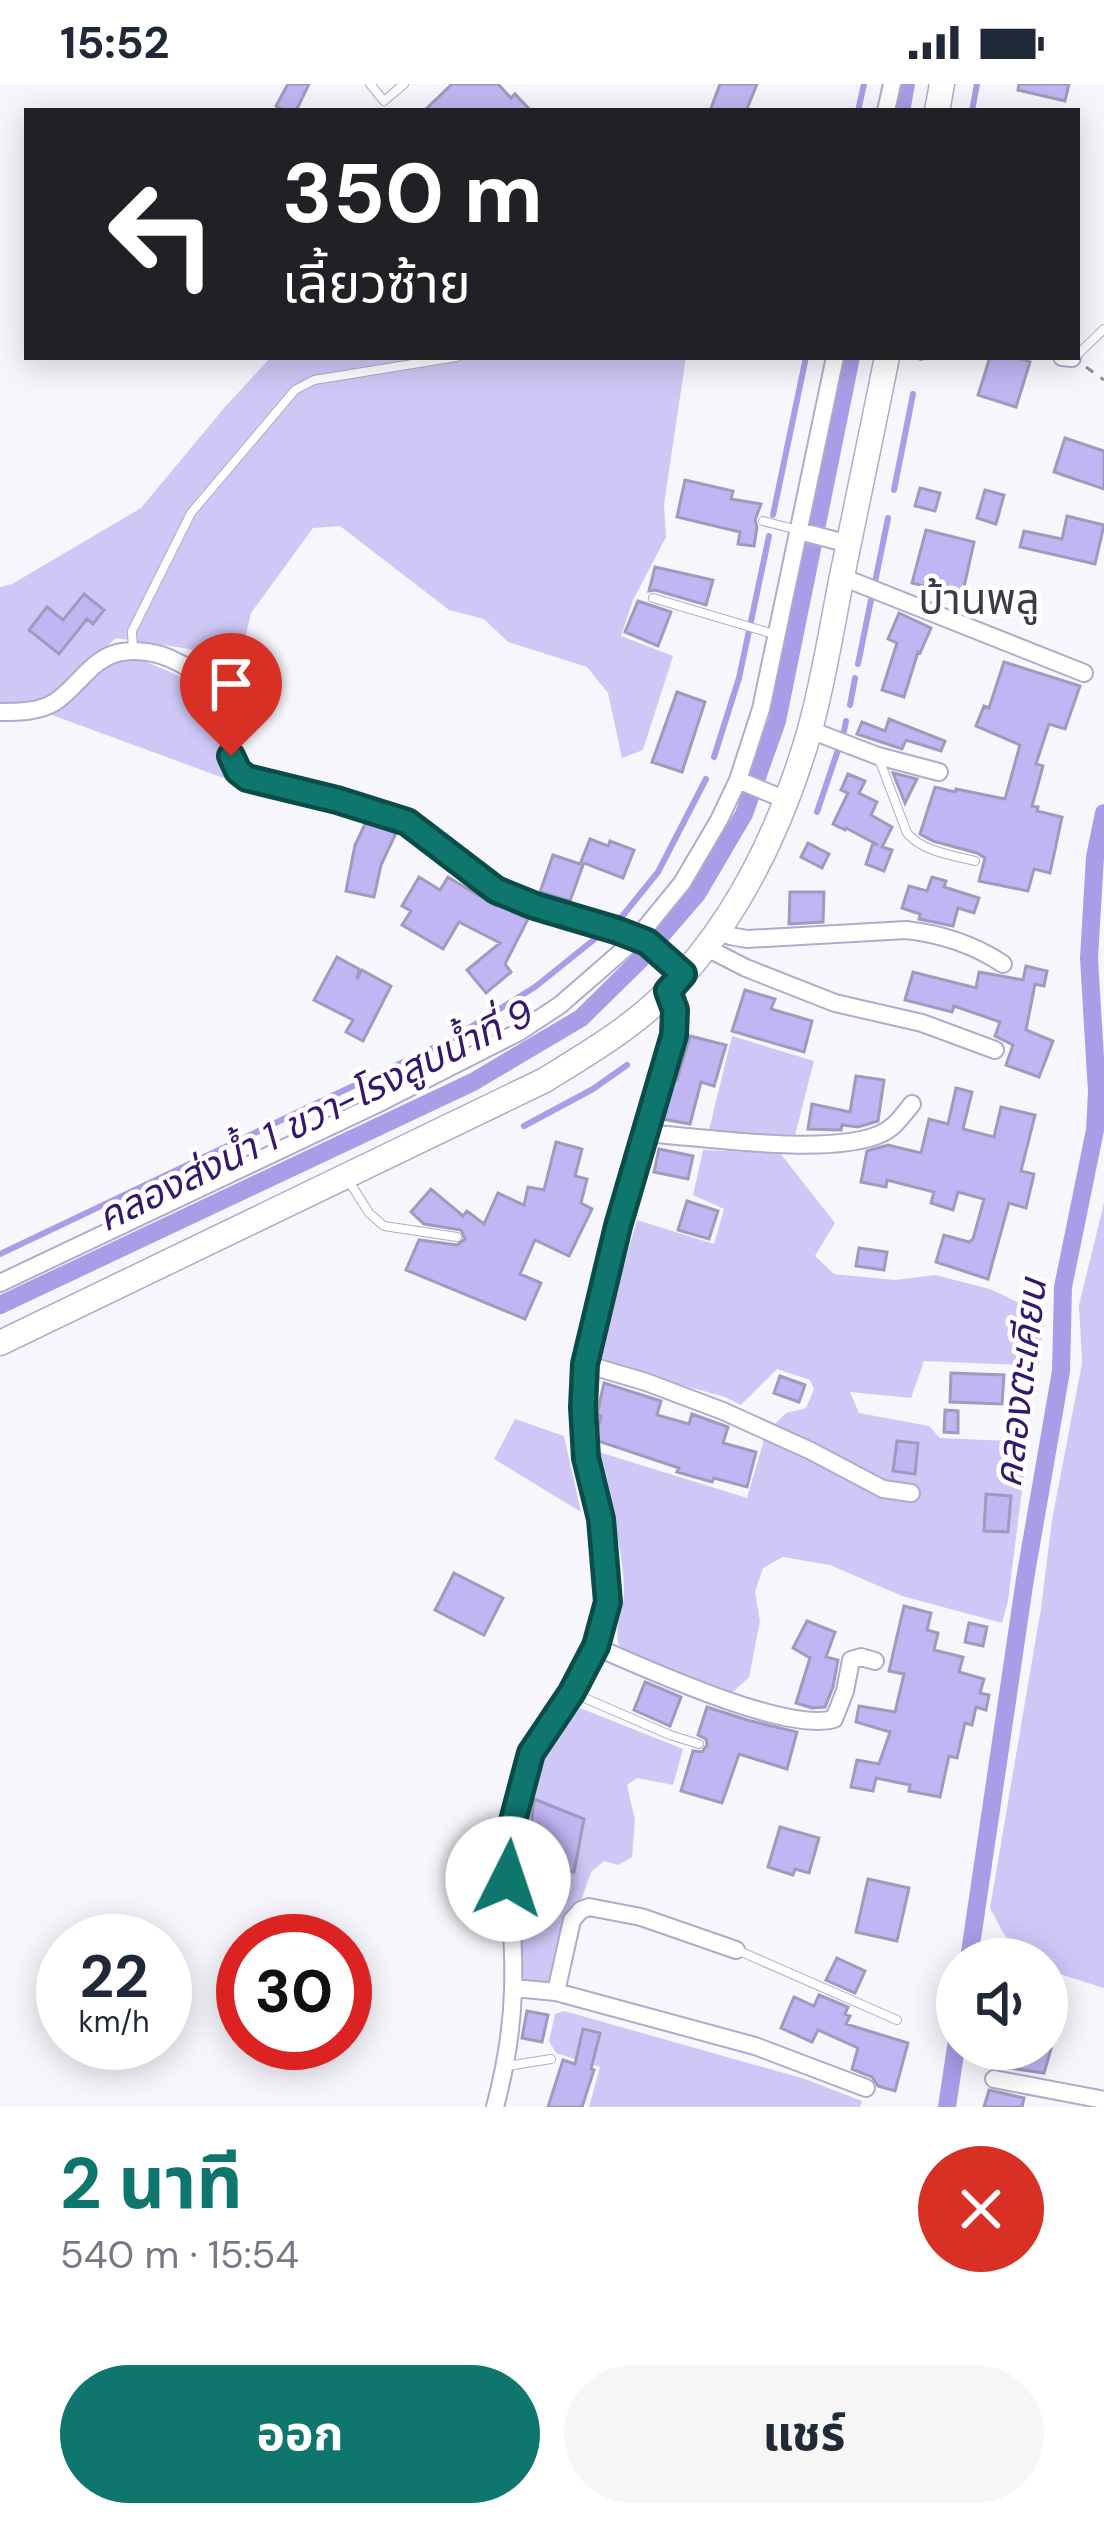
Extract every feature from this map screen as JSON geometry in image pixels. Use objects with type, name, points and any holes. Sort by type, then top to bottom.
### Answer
[{"type":"main road","points":[[0,1343],[545,1080],[627,1025],[711,938],[775,829],[778,797],[810,730],[842,577],[841,542],[886,360]]},
{"type":"street","points":[[0,1283],[518,1033],[642,940],[743,783],[773,634],[803,531],[834,360]]},
{"type":"street","points":[[803,531],[841,542]]},
{"type":"street","points":[[842,577],[1084,674]]},
{"type":"street","points":[[0,712],[56,702],[109,654],[133,650],[167,657],[195,671],[208,684],[223,711],[231,756],[247,778],[407,822],[496,890],[642,940],[673,975],[674,1035],[585,1364],[586,1458],[601,1519],[608,1602],[596,1646],[531,1753],[510,1832],[514,1988],[495,2107]]},
{"type":"street","points":[[810,730],[878,756],[939,772]]},
{"type":"street","points":[[743,783],[778,797]]},
{"type":"street","points":[[711,938],[906,931],[966,943],[1003,964]]},
{"type":"street","points":[[711,938],[746,968],[835,1003],[922,1023],[994,1050]]},
{"type":"street","points":[[644,1133],[789,1144],[850,1143],[895,1126],[912,1104]]},
{"type":"street","points":[[585,1364],[723,1411],[883,1489],[911,1493]]},
{"type":"street","points":[[596,1646],[694,1689],[821,1723],[834,1719],[851,1660],[875,1661]]},
{"type":"street","points":[[556,1992],[572,1920],[590,1907],[640,1917],[736,1950]]},
{"type":"street","points":[[514,1988],[556,1992],[755,2047],[866,2088]]},
{"type":"street","points":[[994,2079],[1104,2101]]},
{"type":"lane","points":[[370,84],[384,101],[404,84]]},
{"type":"lane","points":[[1080,351],[1104,329]]},
{"type":"lane","points":[[133,650],[132,631],[191,513],[295,390],[314,380],[437,360]]},
{"type":"lane","points":[[763,521],[803,531]]},
{"type":"lane","points":[[652,598],[773,634]]},
{"type":"lane","points":[[878,756],[913,840],[975,861]]},
{"type":"lane","points":[[346,1177],[369,1213],[384,1226],[457,1237]]},
{"type":"lane","points":[[572,1692],[699,1744]]},
{"type":"lane","points":[[736,1950],[896,2020]]},
{"type":"lane","points":[[505,2066],[551,2059]]},
{"type":"path","points":[[1079,360],[1104,380]]},
{"type":"shaded area","points":[[268,360],[686,360],[664,504],[666,537],[633,600],[621,636],[673,656],[643,750],[622,758],[608,693],[587,667],[508,642],[484,619],[449,610],[340,526],[313,528],[251,613],[236,679],[190,649],[116,638],[50,698],[0,706],[0,587],[141,508]]},
{"type":"shaded area","points":[[142,660],[191,681],[209,702],[229,780],[52,715],[111,662]]},
{"type":"shaded area","points":[[732,1036],[814,1061],[794,1139],[708,1134]]},
{"type":"shaded area","points":[[703,1150],[780,1153],[835,1223],[815,1256],[834,1274],[895,1280],[935,1275],[990,1289],[1045,1315],[1038,1366],[924,1361],[911,1398],[850,1392],[859,1413],[929,1426],[940,1438],[1009,1441],[1027,1450],[1002,1623],[902,1596],[830,1565],[783,1557],[763,1568],[755,1592],[760,1621],[749,1677],[731,1694],[620,1648],[623,1575],[599,1452],[747,1498],[766,1433],[786,1413],[806,1408],[814,1389],[810,1380],[777,1369],[741,1405],[603,1363],[599,1351],[637,1220],[714,1244],[724,1209],[693,1195]]},
{"type":"shaded area","points":[[1104,1203],[1104,1988],[1068,1977],[1068,1938],[1008,1938],[990,1908],[1082,1363],[1079,1305]]},
{"type":"shaded area","points":[[515,1419],[564,1436],[581,1512],[494,1459]]},
{"type":"shaded area","points":[[580,1708],[683,1749],[673,1785],[637,1778],[627,1785],[635,1820],[632,1857],[618,1865],[604,1861],[591,1872],[551,1988],[522,1981],[523,1836],[546,1754]]},
{"type":"shaded area","points":[[564,2011],[805,2079],[862,2101],[860,2107],[589,2107],[600,2067],[556,2053],[549,2041],[555,2014]]},
{"type":"building","points":[[288,84],[309,84],[297,108],[276,106]]},
{"type":"building","points":[[452,84],[498,84],[528,108],[427,108]]},
{"type":"building","points":[[720,84],[757,84],[747,108],[711,108]]},
{"type":"building","points":[[1019,84],[1069,84],[1065,101],[1018,90]]},
{"type":"building","points":[[989,360],[1030,362],[1016,407],[978,395]]},
{"type":"building","points":[[1065,438],[1104,451],[1104,489],[1054,472]]},
{"type":"building","points":[[685,480],[733,491],[731,499],[761,504],[754,546],[738,544],[740,532],[677,517]]},
{"type":"building","points":[[920,488],[940,493],[935,511],[915,506]]},
{"type":"building","points":[[985,490],[1004,495],[996,524],[977,518]]},
{"type":"building","points":[[1067,516],[1104,525],[1095,564],[1020,547],[1024,531],[1062,539]]},
{"type":"building","points":[[926,530],[974,542],[962,596],[912,583]]},
{"type":"building","points":[[655,567],[713,580],[706,605],[649,591]]},
{"type":"building","points":[[84,594],[104,610],[93,624],[87,619],[59,654],[29,630],[47,607],[63,620]]},
{"type":"building","points":[[638,601],[671,612],[658,646],[625,632]]},
{"type":"building","points":[[899,613],[931,628],[904,697],[882,690],[897,643],[888,639]]},
{"type":"building","points":[[1004,662],[1080,686],[1065,729],[1049,724],[1036,764],[1043,766],[1032,806],[1062,817],[1050,873],[1034,869],[1028,891],[979,881],[985,858],[920,834],[935,787],[1005,799],[1020,745],[976,726],[984,706],[989,708]]},
{"type":"building","points":[[677,692],[705,702],[682,772],[652,762]]},
{"type":"building","points":[[889,719],[945,741],[941,751],[906,740],[902,749],[857,734],[862,722],[885,731]]},
{"type":"building","points":[[893,773],[917,779],[905,803]]},
{"type":"building","points":[[848,774],[865,781],[859,793],[877,802],[871,815],[892,827],[882,847],[892,850],[884,871],[866,864],[873,843],[878,845],[833,824],[848,793],[841,790]]},
{"type":"building","points":[[367,820],[396,833],[381,865],[374,897],[346,891],[355,845]]},
{"type":"building","points":[[590,839],[634,850],[623,878],[581,862]]},
{"type":"building","points":[[808,843],[829,854],[822,868],[801,857]]},
{"type":"building","points":[[553,855],[583,865],[570,901],[540,892]]},
{"type":"building","points":[[419,877],[440,890],[448,877],[528,919],[505,964],[511,972],[486,993],[467,970],[500,943],[459,922],[443,949],[402,925],[411,911],[402,906]]},
{"type":"building","points":[[932,877],[946,881],[944,887],[979,898],[974,913],[958,908],[953,926],[919,919],[920,914],[902,908],[909,886],[927,891]]},
{"type":"building","points":[[790,892],[824,892],[823,922],[789,924]]},
{"type":"building","points":[[337,957],[359,969],[357,979],[362,970],[391,986],[363,1041],[346,1032],[353,1020],[314,1000]]},
{"type":"building","points":[[1026,966],[1047,971],[1044,986],[1035,984],[1026,1030],[1053,1041],[1039,1077],[1006,1065],[1013,1045],[995,1036],[1000,1022],[954,1006],[952,1012],[905,1000],[913,972],[976,988],[979,972],[1023,980]]},
{"type":"building","points":[[745,990],[775,999],[771,1009],[812,1021],[804,1052],[732,1031]]},
{"type":"building","points":[[690,1036],[726,1045],[714,1086],[701,1082],[690,1124],[662,1119]]},
{"type":"building","points":[[856,1076],[884,1080],[878,1121],[858,1127],[842,1125],[841,1130],[808,1129],[812,1104],[850,1112]]},
{"type":"building","points":[[956,1088],[972,1092],[963,1129],[994,1137],[1001,1107],[1035,1115],[1021,1171],[1034,1174],[1026,1208],[1009,1203],[988,1279],[936,1262],[944,1235],[973,1239],[984,1199],[958,1192],[953,1210],[931,1203],[934,1192],[887,1180],[886,1187],[861,1182],[867,1151],[888,1145],[921,1153],[929,1119],[948,1124]]},
{"type":"building","points":[[556,1142],[582,1149],[575,1176],[587,1179],[581,1203],[592,1209],[569,1256],[535,1240],[520,1274],[541,1283],[525,1319],[406,1270],[419,1240],[457,1245],[465,1239],[461,1230],[424,1224],[411,1212],[431,1189],[463,1216],[467,1211],[484,1224],[498,1193],[524,1205],[528,1187],[544,1190]]},
{"type":"building","points":[[659,1149],[693,1156],[688,1179],[654,1172]]},
{"type":"building","points":[[687,1201],[718,1211],[709,1239],[678,1230]]},
{"type":"building","points":[[859,1248],[887,1252],[884,1270],[856,1266]]},
{"type":"building","points":[[951,1373],[1004,1375],[1002,1404],[950,1402]]},
{"type":"building","points":[[780,1376],[805,1385],[799,1402],[774,1393]]},
{"type":"building","points":[[604,1383],[661,1401],[657,1415],[689,1424],[692,1414],[728,1427],[723,1443],[756,1452],[747,1487],[677,1472],[679,1468],[598,1441],[601,1416],[597,1415]]},
{"type":"building","points":[[945,1410],[958,1411],[958,1433],[944,1432]]},
{"type":"building","points":[[897,1441],[918,1443],[915,1474],[893,1471]]},
{"type":"building","points":[[986,1494],[1011,1496],[1008,1532],[984,1531]]},
{"type":"building","points":[[454,1573],[503,1598],[484,1635],[435,1610]]},
{"type":"building","points":[[904,1606],[931,1613],[927,1630],[938,1633],[934,1650],[963,1657],[959,1672],[984,1679],[980,1693],[989,1695],[986,1710],[976,1707],[972,1725],[965,1723],[957,1758],[949,1756],[940,1797],[876,1778],[873,1791],[851,1787],[857,1760],[879,1764],[890,1732],[856,1722],[859,1706],[895,1712],[904,1674],[889,1671]]},
{"type":"building","points":[[807,1621],[835,1632],[826,1657],[838,1660],[825,1707],[796,1703],[810,1658],[793,1648]]},
{"type":"building","points":[[969,1623],[987,1627],[983,1646],[965,1642]]},
{"type":"building","points":[[645,1682],[681,1697],[670,1726],[634,1710]]},
{"type":"building","points":[[707,1707],[797,1732],[787,1769],[739,1754],[722,1803],[681,1791],[693,1751],[702,1752],[707,1745],[698,1735]]},
{"type":"building","points":[[534,1799],[584,1819],[574,1872],[527,1863]]},
{"type":"building","points":[[780,1827],[819,1838],[809,1873],[795,1869],[793,1875],[768,1867]]},
{"type":"building","points":[[868,1879],[909,1888],[897,1941],[856,1932]]},
{"type":"building","points":[[837,1958],[865,1971],[855,1993],[826,1980]]},
{"type":"building","points":[[819,1995],[848,2007],[846,2024],[908,2043],[895,2091],[852,2069],[858,2048],[818,2030],[812,2042],[781,2028],[794,1997],[814,2006]]},
{"type":"building","points":[[527,2011],[548,2015],[542,2042],[522,2038]]},
{"type":"building","points":[[583,2029],[600,2033],[582,2107],[548,2107],[563,2060],[575,2064]]},
{"type":"building","points":[[989,2090],[1024,2098],[1022,2107],[984,2107]]},
{"type":"waterway","points":[[859,108],[864,84]]},
{"type":"waterway","name":"คลองส่งน้ำ 1 ขวา-โรงสูบน้ำที่ 9","points":[[902,108],[906,84]]},
{"type":"waterway","points":[[973,108],[977,84]]},
{"type":"waterway","points":[[773,515],[805,360]]},
{"type":"waterway","name":"คลองส่งน้ำ 1 ขวา-โรงสูบน้ำที่ 9","points":[[0,1305],[473,1082],[581,1018],[641,959],[697,894],[744,814],[777,721],[850,360]]},
{"type":"waterway","points":[[894,490],[913,394]]},
{"type":"waterway","points":[[875,582],[888,518]]},
{"type":"waterway","points":[[714,757],[739,678],[769,536]]},
{"type":"waterway","points":[[858,664],[871,600]]},
{"type":"waterway","points":[[850,705],[855,678]]},
{"type":"waterway","points":[[843,736],[846,721]]},
{"type":"waterway","points":[[817,812],[838,750]]},
{"type":"waterway","points":[[620,919],[658,872],[706,779]]},
{"type":"waterway","name":"คลองตะเคียน","points":[[972,1938],[1061,1371],[1063,1287],[1095,1130],[1089,958],[1095,857],[1104,813]]},
{"type":"waterway","points":[[469,1028],[535,987],[601,934]]},
{"type":"waterway","points":[[0,1254],[454,1038]]},
{"type":"waterway","points":[[524,1126],[627,1065]]},
{"type":"waterway","name":"คลองตะเคียน","points":[[947,2107],[953,2070]]},
{"type":"district","name":"บ้านพลู","points":[[979,599]]},
{"type":"route","points":[[231,756],[247,778],[407,822],[496,890],[647,942],[683,974],[668,991],[675,1010],[674,1035],[618,1226],[585,1364],[586,1458],[601,1519],[608,1602],[596,1646],[531,1753],[510,1832],[508,1879]]}]
